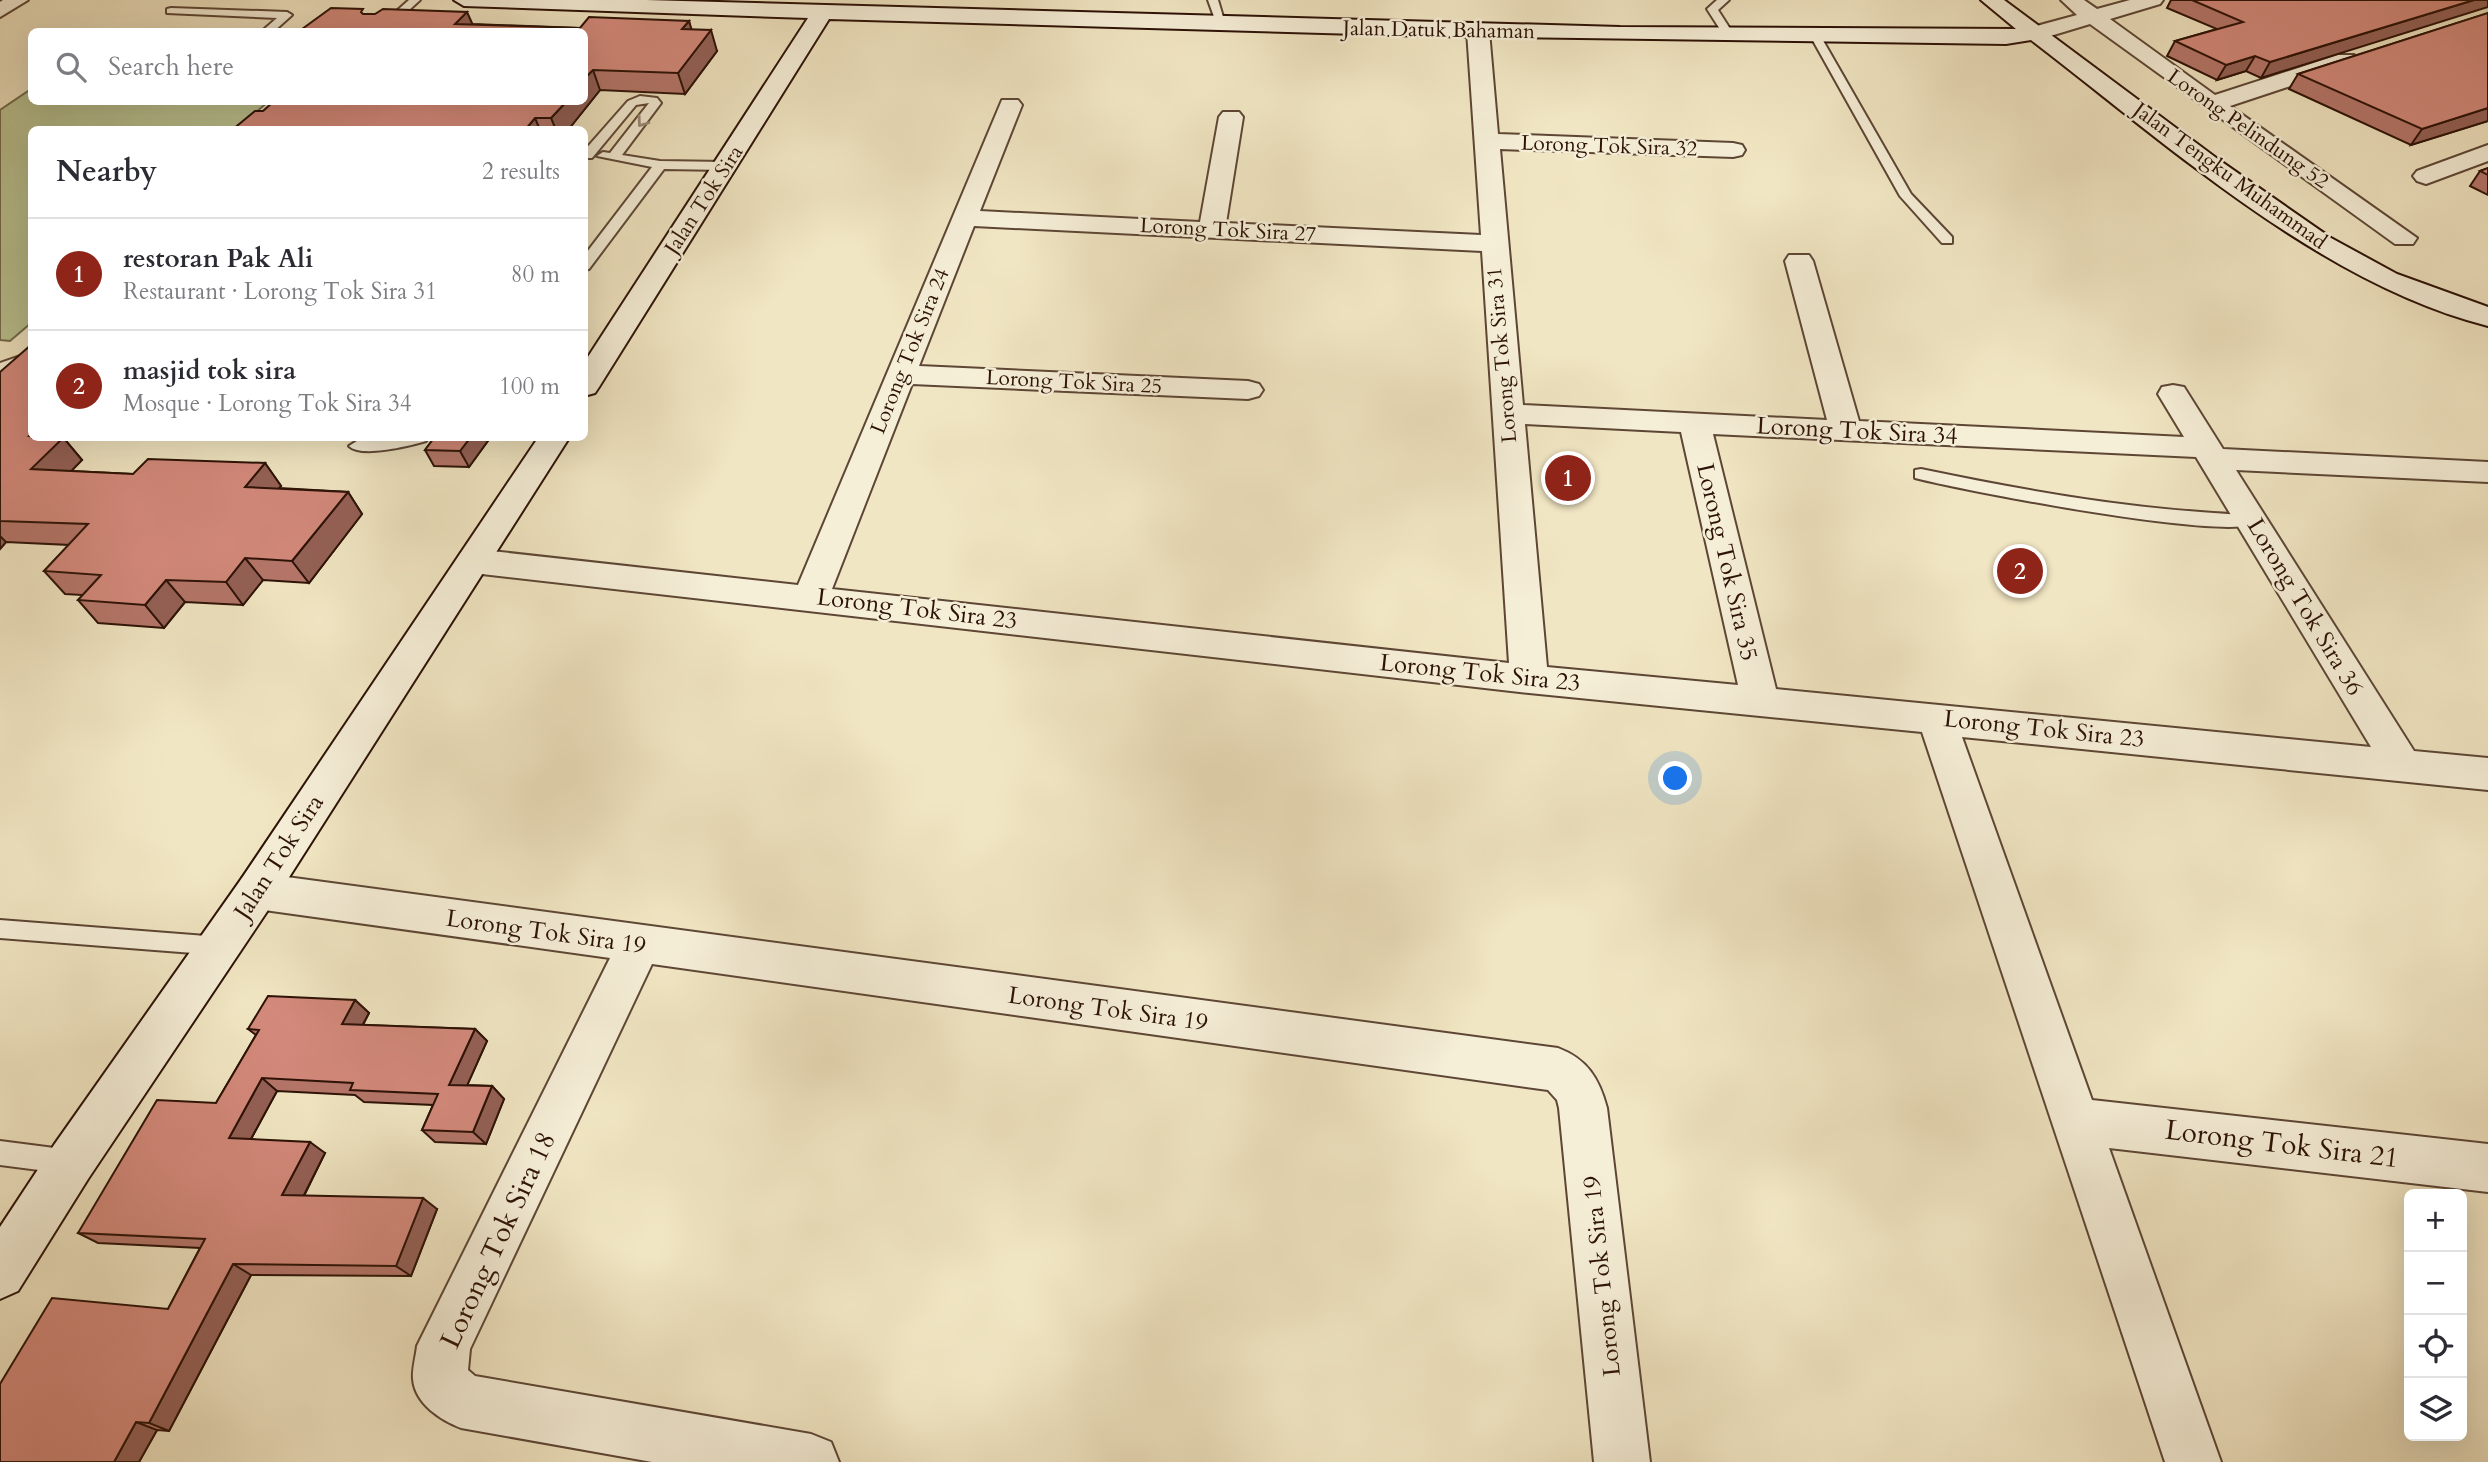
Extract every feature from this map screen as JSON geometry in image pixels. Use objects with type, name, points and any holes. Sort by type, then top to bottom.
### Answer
[{"type":"street","points":[[0,10],[18,0]]},
{"type":"street","name":"Jalan Datuk Bahaman","points":[[464,0],[1222,25],[1816,37],[2006,37],[2036,33],[2152,0]]},
{"type":"street","points":[[1895,37],[1972,25],[1977,16],[1972,0]]},
{"type":"street","name":"Jalan Tengku Muhammad","points":[[1991,0],[2210,165],[2322,244],[2387,280],[2488,317]]},
{"type":"street","name":"Lorong Pelindung 52","points":[[2071,0],[2212,104],[2403,238]]},
{"type":"street","name":"Jalan Tok Sira","points":[[588,381],[823,12]]},
{"type":"street","name":"Lorong Tok Sira 31","points":[[1478,31],[1506,414],[1529,679]]},
{"type":"street","points":[[2212,104],[2365,54]]},
{"type":"street","name":"Lorong Tok Sira 24","points":[[811,597],[1010,105]]},
{"type":"street","points":[[1212,229],[1231,117]]},
{"type":"street","name":"Lorong Tok Sira 32","points":[[1486,141],[1733,150]]},
{"type":"street","points":[[2426,176],[2488,152]]},
{"type":"street","name":"Lorong Tok Sira 27","points":[[964,218],[1493,244]]},
{"type":"street","points":[[1799,261],[1846,430]]},
{"type":"street","name":"Lorong Tok Sira 25","points":[[901,374],[1248,390]]},
{"type":"street","name":"Lorong Tok Sira 36","points":[[2173,394],[2402,765]]},
{"type":"street","name":"Lorong Tok Sira 34","points":[[1506,414],[1846,430],[2488,472]]},
{"type":"street","name":"Lorong Tok Sira 35","points":[[1695,423],[1760,701]]},
{"type":"street","name":"Jalan Tok Sira","points":[[0,1273],[71,1162],[257,891],[550,441]]},
{"type":"street","name":"Lorong Tok Sira 23","points":[[473,561],[1529,679],[2488,774]]},
{"type":"street","points":[[1937,719],[2193,1462]]},
{"type":"street","name":"Lorong Tok Sira 19","points":[[257,891],[1558,1070],[1573,1080],[1580,1092],[1583,1108],[1622,1462]]},
{"type":"street","name":"Lorong Tok Sira 18","points":[[639,945],[444,1346],[440,1380],[461,1401],[810,1462]]},
{"type":"street","name":"Lorong Tok Sira 21","points":[[2076,1121],[2488,1168]]},
{"type":"lane","points":[[383,28],[415,0]]},
{"type":"lane","points":[[1213,0],[1222,25]]},
{"type":"lane","points":[[1724,0],[1712,9],[1729,35]]},
{"type":"lane","points":[[171,11],[287,15],[271,28]]},
{"type":"lane","points":[[1816,37],[1906,196],[1947,240]]},
{"type":"lane","points":[[588,154],[632,103],[640,99],[653,100],[655,103],[614,157]]},
{"type":"lane","points":[[588,155],[660,165],[725,166]]},
{"type":"lane","points":[[588,261],[660,165]]},
{"type":"lane","points":[[0,368],[28,358]]},
{"type":"lane","points":[[357,446],[406,441]]},
{"type":"lane","points":[[1921,474],[2054,503],[2135,515],[2252,521]]},
{"type":"lane","points":[[0,929],[219,946]]},
{"type":"lane","points":[[0,1153],[71,1162]]},
{"type":"green space","points":[[28,91],[28,105],[264,105],[240,126],[28,126],[28,326],[10,341],[0,340],[0,110]]},
{"type":"building","points":[[2192,0],[2474,0],[2270,62],[2255,56],[2226,65],[2175,41],[2243,22]]},
{"type":"building","points":[[331,8],[363,9],[363,14],[375,14],[383,9],[467,12],[455,24],[580,28],[304,28]]},
{"type":"building","points":[[2488,13],[2488,108],[2422,129],[2298,74]]},
{"type":"building","points":[[589,17],[689,21],[682,29],[711,30],[678,73],[593,70],[588,75],[588,28],[580,28]]},
{"type":"building","points":[[270,105],[563,105],[551,118],[535,118],[528,126],[237,126],[255,111],[263,111]]},
{"type":"building","points":[[28,348],[28,441],[60,441],[31,469],[133,474],[148,459],[265,463],[245,487],[348,492],[292,561],[245,558],[226,582],[166,580],[145,605],[78,600],[101,575],[44,571],[88,524],[0,521],[0,372]]},
{"type":"building","points":[[432,441],[468,441],[460,451],[425,450]]},
{"type":"building","points":[[268,996],[355,1000],[342,1024],[475,1029],[449,1085],[492,1086],[473,1132],[422,1130],[438,1094],[350,1090],[353,1083],[262,1078],[229,1138],[310,1142],[282,1195],[423,1198],[396,1266],[233,1264],[149,1423],[136,1422],[114,1462],[0,1462],[0,1384],[52,1298],[168,1309],[205,1239],[78,1233],[157,1100],[216,1103],[259,1030],[248,1029]]},
{"type":"place","name":"restoran Pak Ali","points":[[1568,478]]},
{"type":"place","name":"masjid tok sira","points":[[2020,571]]}]
